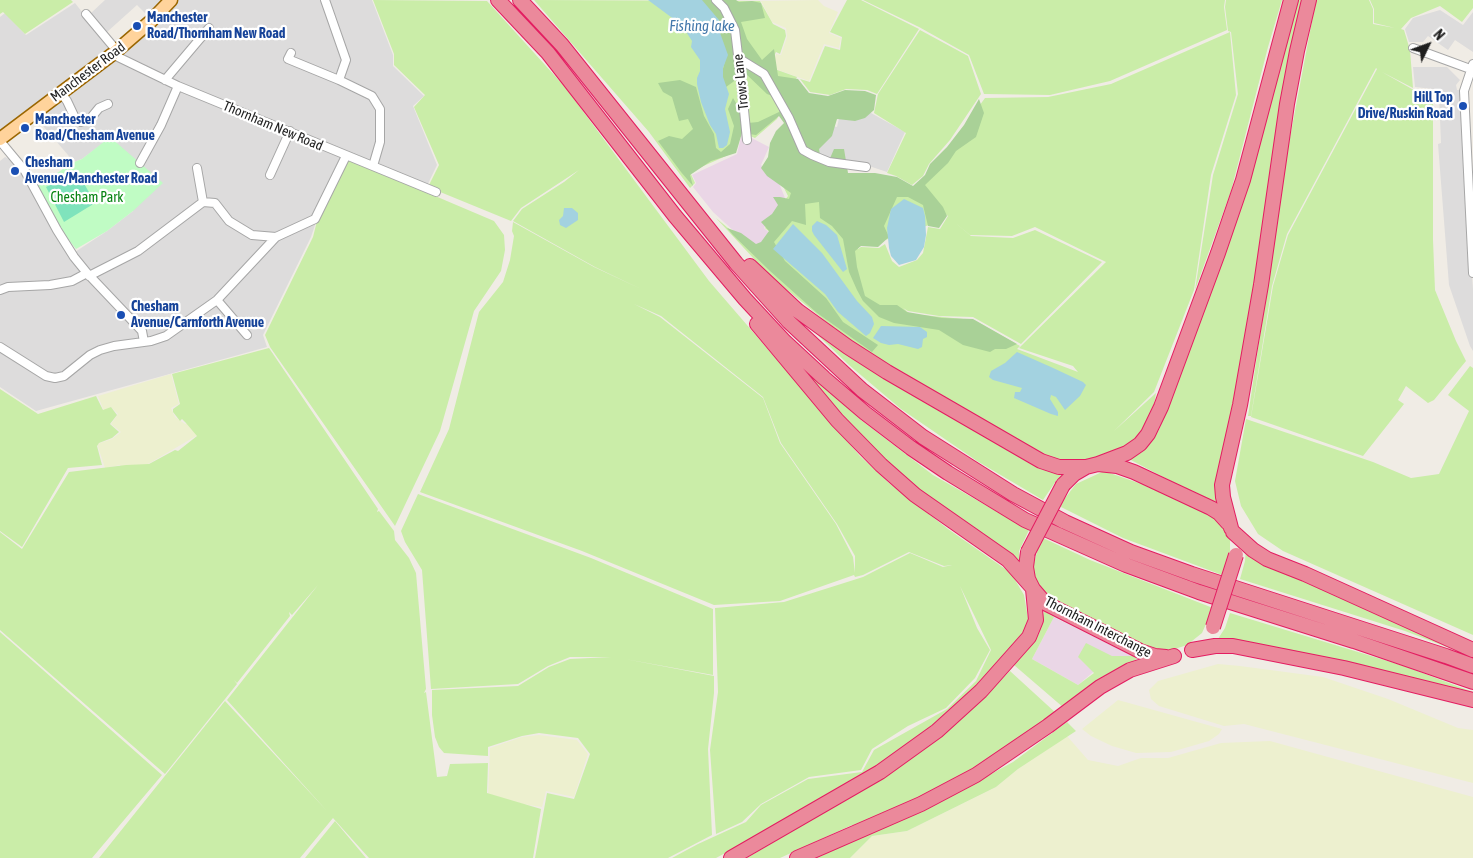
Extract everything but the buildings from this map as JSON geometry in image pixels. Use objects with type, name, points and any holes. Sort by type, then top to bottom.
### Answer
[{"type":"highway","points":[[498,0],[548,53],[792,368],[861,446],[915,495],[1008,560],[1032,588],[1036,610],[1034,626],[1030,636],[1018,652],[981,692],[937,731],[880,772],[731,858]]},
{"type":"highway","points":[[520,0],[562,44],[736,263],[789,322],[862,390],[923,437],[1013,494],[1065,522],[1131,552],[1192,574],[1473,666]]},
{"type":"highway","points":[[1092,466],[1127,453],[1140,444],[1148,434],[1161,406],[1212,272],[1243,180],[1291,0]]},
{"type":"highway","name":"Thornham Interchange","points":[[1092,466],[1074,474],[1063,485],[1028,552],[1027,573],[1032,588],[1048,605],[1140,651],[1155,656],[1174,656],[1192,650],[1204,640],[1214,627],[1236,555],[1232,530],[1223,498],[1222,485],[1240,405],[1261,285],[1287,104],[1309,0]]},
{"type":"highway","points":[[643,146],[753,269],[798,311],[880,367],[1041,461],[1059,467],[1126,468],[1211,508],[1223,517],[1232,530],[1253,550],[1267,559],[1305,574],[1473,650]]},
{"type":"highway","points":[[675,216],[745,299],[785,342],[831,384],[911,448],[1025,520],[1126,565],[1166,580],[1379,649],[1473,682]]},
{"type":"highway","points":[[1192,650],[1214,646],[1233,646],[1353,671],[1473,700]]},
{"type":"highway","points":[[797,858],[921,804],[976,775],[1048,726],[1100,687],[1130,670],[1174,656]]},
{"type":"main road","name":"Manchester Road","points":[[1,137],[115,52],[151,21],[171,0]]},
{"type":"street","points":[[325,0],[346,60],[339,80]]},
{"type":"street","name":"Trows Lane","points":[[716,0],[724,8],[734,30],[747,140]]},
{"type":"street","points":[[86,14],[115,52]]},
{"type":"street","points":[[166,80],[209,28]]},
{"type":"street","points":[[1413,48],[1472,68],[1464,91],[1473,273]]},
{"type":"street","name":"Thornham New Road","points":[[115,52],[118,57],[178,86],[436,192]]},
{"type":"street","points":[[291,52],[288,59],[372,96],[380,109],[380,142],[373,166]]},
{"type":"street","points":[[738,58],[764,74],[789,118],[803,150],[812,156],[829,162],[866,166]]},
{"type":"street","points":[[140,163],[161,125],[178,86]]},
{"type":"street","points":[[61,93],[67,101],[72,114],[77,120],[82,122],[90,119],[95,107],[108,104]]},
{"type":"street","points":[[270,175],[290,131]]},
{"type":"street","points":[[1,137],[24,171],[57,230],[88,274],[142,331],[144,342]]},
{"type":"street","points":[[0,347],[46,376],[55,378],[64,376],[90,355],[100,350],[166,336],[217,300],[276,237],[315,219],[346,156]]},
{"type":"street","points":[[197,168],[203,202]]},
{"type":"street","points":[[0,290],[8,287],[50,285],[72,281],[138,251],[203,202],[215,203],[229,221],[252,235],[276,237]]},
{"type":"street","points":[[217,300],[247,335]]},
{"type":"shaded area","points":[[105,0],[163,0],[147,15],[137,5],[107,32],[91,13]]},
{"type":"shaded area","points":[[179,0],[372,0],[393,55],[393,66],[424,96],[413,106],[437,165],[425,190],[346,158],[316,222],[311,237],[263,335],[267,347],[36,411],[0,387],[0,161],[5,157],[12,160],[22,171],[72,254],[133,211],[110,138],[82,159],[74,162],[37,119],[154,26]]},
{"type":"shaded area","points":[[75,3],[111,49],[54,89],[0,132],[0,17],[5,13],[26,35]]},
{"type":"shaded area","points":[[1440,10],[1463,25],[1473,12],[1473,52],[1455,40],[1448,50],[1428,36],[1423,42],[1409,42],[1405,29],[1413,18]]},
{"type":"shaded area","points":[[1413,67],[1447,67],[1460,80],[1456,85],[1457,90],[1461,90],[1465,187],[1473,289],[1473,351],[1449,285],[1438,144],[1441,143],[1439,94],[1433,89],[1415,87]]},
{"type":"shaded area","points":[[871,113],[905,132],[887,172],[863,164],[841,162],[810,152],[818,123],[837,127],[840,114]]},
{"type":"shaded area","points":[[742,133],[769,147],[761,165],[779,183],[785,198],[764,228],[772,235],[758,253],[713,212],[693,187],[696,183],[692,175],[737,154]]},
{"type":"shaded area","points":[[1054,617],[1133,656],[1112,656],[1078,685],[1032,659]]},
{"type":"green space","points":[[0,0],[71,0],[73,2],[25,34],[3,12],[0,14]]},
{"type":"green space","points":[[373,0],[487,1],[565,87],[709,281],[860,456],[889,483],[948,529],[1011,573],[1024,595],[1029,624],[1012,648],[962,702],[924,733],[868,772],[809,808],[716,858],[672,858],[746,822],[761,805],[808,779],[862,772],[874,750],[947,709],[976,681],[991,650],[960,586],[977,628],[990,650],[975,678],[946,708],[908,726],[872,749],[861,770],[809,777],[761,804],[742,822],[716,834],[710,750],[718,692],[715,608],[784,602],[863,577],[910,553],[943,567],[952,565],[944,566],[909,552],[863,575],[855,577],[854,575],[780,601],[714,605],[582,551],[420,492],[449,429],[479,312],[503,282],[510,260],[514,236],[512,231],[513,222],[594,267],[641,289],[595,267],[513,221],[522,209],[579,170],[521,208],[511,221],[428,187],[439,165],[414,107],[425,95],[394,65],[394,54]],"holes":[[[634,304],[661,316],[763,397],[781,443],[837,524],[855,556],[855,573],[853,557],[836,524],[780,443],[763,398],[660,317]]]},
{"type":"green space","points":[[534,0],[760,1],[773,24],[785,30],[786,36],[780,54],[776,52],[769,67],[797,77],[777,119],[755,138],[740,132],[735,152],[690,172],[695,183],[690,188],[649,132]]},
{"type":"green space","points":[[693,0],[736,0],[739,2],[752,1],[761,3],[765,18],[741,22],[747,39],[762,60],[774,49],[778,76],[798,79],[809,93],[828,96],[845,90],[865,91],[876,95],[874,110],[865,118],[855,121],[837,119],[832,136],[819,149],[821,161],[828,163],[834,149],[844,149],[848,173],[875,173],[897,177],[913,186],[925,175],[930,164],[947,147],[964,125],[979,99],[984,113],[976,137],[956,151],[948,163],[925,185],[943,207],[947,216],[939,228],[928,226],[923,205],[908,197],[897,197],[884,226],[889,237],[878,247],[861,246],[855,251],[857,267],[865,296],[880,305],[897,305],[907,312],[942,318],[973,319],[1017,344],[1006,349],[995,349],[990,352],[963,345],[939,330],[894,323],[879,317],[863,301],[857,290],[849,272],[843,239],[832,226],[820,218],[819,202],[805,204],[806,225],[792,221],[774,242],[785,261],[826,298],[843,322],[878,345],[872,352],[817,313],[733,235],[727,228],[741,233],[756,244],[761,242],[769,231],[761,222],[772,214],[778,205],[773,197],[789,199],[791,193],[767,176],[761,168],[768,157],[770,143],[776,131],[784,123],[779,116],[756,135],[742,133],[736,153],[711,161],[690,175],[693,186],[658,141],[669,136],[682,139],[693,129],[688,119],[679,121],[672,97],[663,92],[658,83],[680,80],[696,87],[704,116],[714,134],[716,148],[721,152],[730,144],[734,126],[728,109],[733,98],[748,123],[758,122],[779,112],[785,101],[767,94],[744,72],[737,68],[737,79],[726,87],[720,80],[725,61]]},
{"type":"green space","points":[[818,0],[824,6],[838,12],[829,33],[841,38],[839,48],[824,44],[809,81],[770,67],[776,54],[781,55],[787,37],[786,28],[772,22],[761,1]]},
{"type":"green space","points":[[847,0],[861,0],[919,29],[877,94],[867,90],[846,89],[830,95],[810,92],[800,79],[810,82],[825,46],[840,50],[842,37],[830,32]]},
{"type":"green space","points":[[863,0],[1225,0],[1227,30],[1110,81],[1050,95],[984,94],[969,55],[919,27]]},
{"type":"green space","points":[[1226,0],[1282,0],[1231,191],[1195,290],[1213,175],[1238,94],[1231,32],[1228,31]]},
{"type":"green space","points":[[1297,0],[1304,0],[1220,507],[1129,459],[1142,452],[1159,430],[1222,257]]},
{"type":"green space","points":[[1316,0],[1369,0],[1373,9],[1373,24],[1395,28],[1374,23],[1374,9],[1370,0],[1473,0],[1473,8],[1462,22],[1440,6],[1411,18],[1401,29],[1404,30],[1410,50],[1413,88],[1382,72],[1412,89],[1433,95],[1435,290],[1466,361],[1434,400],[1428,403],[1406,386],[1398,400],[1404,404],[1363,456],[1251,417],[1273,286],[1288,235],[1376,68],[1287,234],[1272,286],[1251,416],[1248,416],[1288,148]]},
{"type":"green space","points":[[920,30],[968,56],[981,94],[950,140],[929,164],[923,176],[912,185],[887,173],[906,133],[874,113],[878,94]]},
{"type":"green space","points":[[1230,32],[1236,95],[1211,175],[1194,290],[1154,392],[1114,431],[1156,393],[1154,405],[1140,435],[1128,446],[1106,455],[1073,462],[1054,461],[868,352],[835,329],[769,275],[716,218],[759,254],[773,235],[765,228],[788,196],[781,182],[848,173],[918,190],[985,98],[1048,97],[1111,84]],"holes":[[[944,213],[948,216],[940,229],[928,227],[923,253],[917,260],[899,267],[892,261],[885,244],[879,248],[861,247],[858,249],[858,245],[882,241],[929,225]],[[953,221],[970,235],[1012,236],[1035,227],[1106,262],[1019,348],[1073,366],[1078,372],[1017,349],[1020,346],[974,320],[909,313],[903,308],[908,311],[939,316],[973,317],[1021,344],[1102,262],[1035,230],[1013,238],[971,236]]]},
{"type":"green space","name":"Chesham Park","points":[[110,137],[163,183],[133,211],[107,231],[76,249],[61,230],[37,186],[74,162],[82,159]]},
{"type":"green space","points":[[348,159],[494,221],[504,235],[505,250],[501,271],[474,311],[440,431],[395,526],[270,347],[265,335],[313,237],[317,221]]},
{"type":"green space","points":[[77,171],[95,203],[64,222],[46,187]]},
{"type":"green space","points":[[780,299],[1040,469],[1063,473],[1043,500],[977,461],[901,409],[849,365]]},
{"type":"green space","points":[[780,347],[861,420],[933,475],[1029,530],[1019,551],[1019,565],[924,497],[869,449]]},
{"type":"green space","points":[[269,348],[378,509],[377,512],[379,511],[394,531],[395,540],[409,558],[416,573],[426,689],[424,693],[426,692],[437,777],[447,776],[450,764],[488,763],[487,793],[541,809],[533,858],[369,858],[333,818],[300,858],[99,858],[225,701],[327,811],[227,700],[318,585],[292,615],[289,612],[290,616],[237,683],[234,680],[237,684],[165,774],[0,630],[0,532],[22,549],[69,472],[149,464],[175,450],[178,451],[197,436],[173,412],[173,409],[180,404],[172,374]]},
{"type":"green space","points":[[1470,366],[1473,368],[1473,635],[1283,551],[1258,534],[1241,506],[1235,481],[1246,419],[1373,462],[1411,478],[1439,474],[1469,411],[1448,395]]},
{"type":"green space","points":[[171,374],[179,404],[171,408],[175,417],[185,424],[200,414],[208,429],[148,464],[149,468],[126,478],[120,465],[105,468],[97,444],[112,439],[121,432],[111,424],[118,414],[111,407],[104,411],[98,396]]},
{"type":"green space","points":[[0,389],[38,414],[96,396],[103,410],[111,407],[117,415],[110,424],[119,432],[97,446],[102,465],[68,468],[22,547],[0,531]]},
{"type":"green space","points":[[1104,471],[1150,487],[1217,519],[1230,540],[1230,563],[1225,576],[1123,538],[1059,506],[1076,484]]},
{"type":"green space","points":[[418,494],[591,558],[713,609],[713,675],[625,659],[714,676],[708,749],[712,835],[668,858],[535,858],[547,793],[574,799],[590,754],[578,738],[539,733],[522,736],[488,747],[488,756],[444,753],[435,737],[432,715],[432,690],[518,686],[549,667],[570,659],[611,657],[570,657],[548,666],[518,684],[431,689],[422,570],[405,542],[401,531]]},
{"type":"green space","points":[[1043,538],[1090,560],[1213,608],[1202,633],[1187,645],[1169,651],[1153,650],[1055,601],[1040,590],[1032,570]]},
{"type":"green space","points":[[1246,549],[1465,654],[1405,631],[1240,579]]},
{"type":"green space","points":[[1044,611],[1054,617],[1032,659],[1078,685],[1094,673],[1078,657],[1086,643],[1112,656],[1133,656],[1137,659],[1111,674],[1064,708],[1014,665],[1039,634]]},
{"type":"green space","points":[[1230,613],[1404,666],[1473,692],[1473,697],[1216,642],[1225,628]]},
{"type":"green space","points":[[0,632],[162,775],[92,858],[0,858]]},
{"type":"green space","points":[[1218,664],[1323,677],[1388,699],[1458,728],[1473,730],[1473,783],[1244,724],[1224,726],[1159,706],[1151,699],[1149,690],[1158,681]]},
{"type":"green space","points":[[1010,671],[1057,714],[996,758],[934,792],[856,828],[852,825],[780,858],[747,858],[873,783],[915,755],[961,719]]},
{"type":"green space","points":[[1118,700],[1222,729],[1219,734],[1209,741],[1171,752],[1136,753],[1112,746],[1091,736],[1082,729]]},
{"type":"green space","points":[[1067,722],[1076,731],[1018,769],[996,787],[907,831],[872,836],[850,858],[817,858],[864,835],[925,810],[1013,762]]},
{"type":"green space","points":[[539,735],[577,740],[588,754],[574,797],[546,791],[542,807],[509,802],[488,796],[490,748],[522,737]]},
{"type":"green space","points":[[1067,736],[1088,760],[1118,766],[1141,758],[1168,758],[1221,743],[1270,741],[1473,797],[1473,858],[850,858],[872,836],[907,831],[996,787],[1018,769]]},
{"type":"green space","points":[[335,821],[366,858],[305,858]]},
{"type":"water","name":"Fishing lake","points":[[648,0],[702,0],[719,20],[719,30],[728,55],[723,68],[723,77],[729,94],[725,109],[730,132],[727,145],[723,148],[719,148],[716,134],[710,125],[701,102],[697,84],[700,60],[691,47],[692,41],[675,20]]},
{"type":"water","points":[[904,199],[923,208],[926,235],[924,247],[916,260],[899,265],[891,256],[887,228],[891,209]]},
{"type":"water","points":[[564,208],[572,208],[578,213],[578,220],[566,228],[560,225],[559,220],[563,216]]},
{"type":"water","points":[[817,221],[826,225],[837,235],[847,269],[843,272],[814,235],[812,226]]},
{"type":"water","points":[[793,224],[822,253],[857,301],[872,317],[874,324],[870,333],[866,336],[838,312],[825,294],[773,249]]},
{"type":"water","points":[[881,326],[920,327],[927,332],[927,337],[923,339],[922,347],[918,349],[898,344],[889,345],[873,338]]},
{"type":"water","points":[[1017,352],[1083,382],[1086,385],[1080,396],[1065,410],[1056,397],[1051,395],[1050,399],[1058,412],[1058,416],[1014,398],[1015,392],[1020,392],[1022,388],[993,380],[989,377],[991,371],[1005,363]]},
{"type":"place","name":"Manchester Road/Thornham New Road","points":[[137,26]]},
{"type":"place","name":"Hill Top Drive/Ruskin Road","points":[[1463,106]]},
{"type":"place","name":"Manchester Road/Chesham Avenue","points":[[25,128]]},
{"type":"place","name":"Chesham Avenue/Manchester Road","points":[[15,171]]},
{"type":"place","name":"Chesham Avenue/Carnforth Avenue","points":[[121,315]]}]
